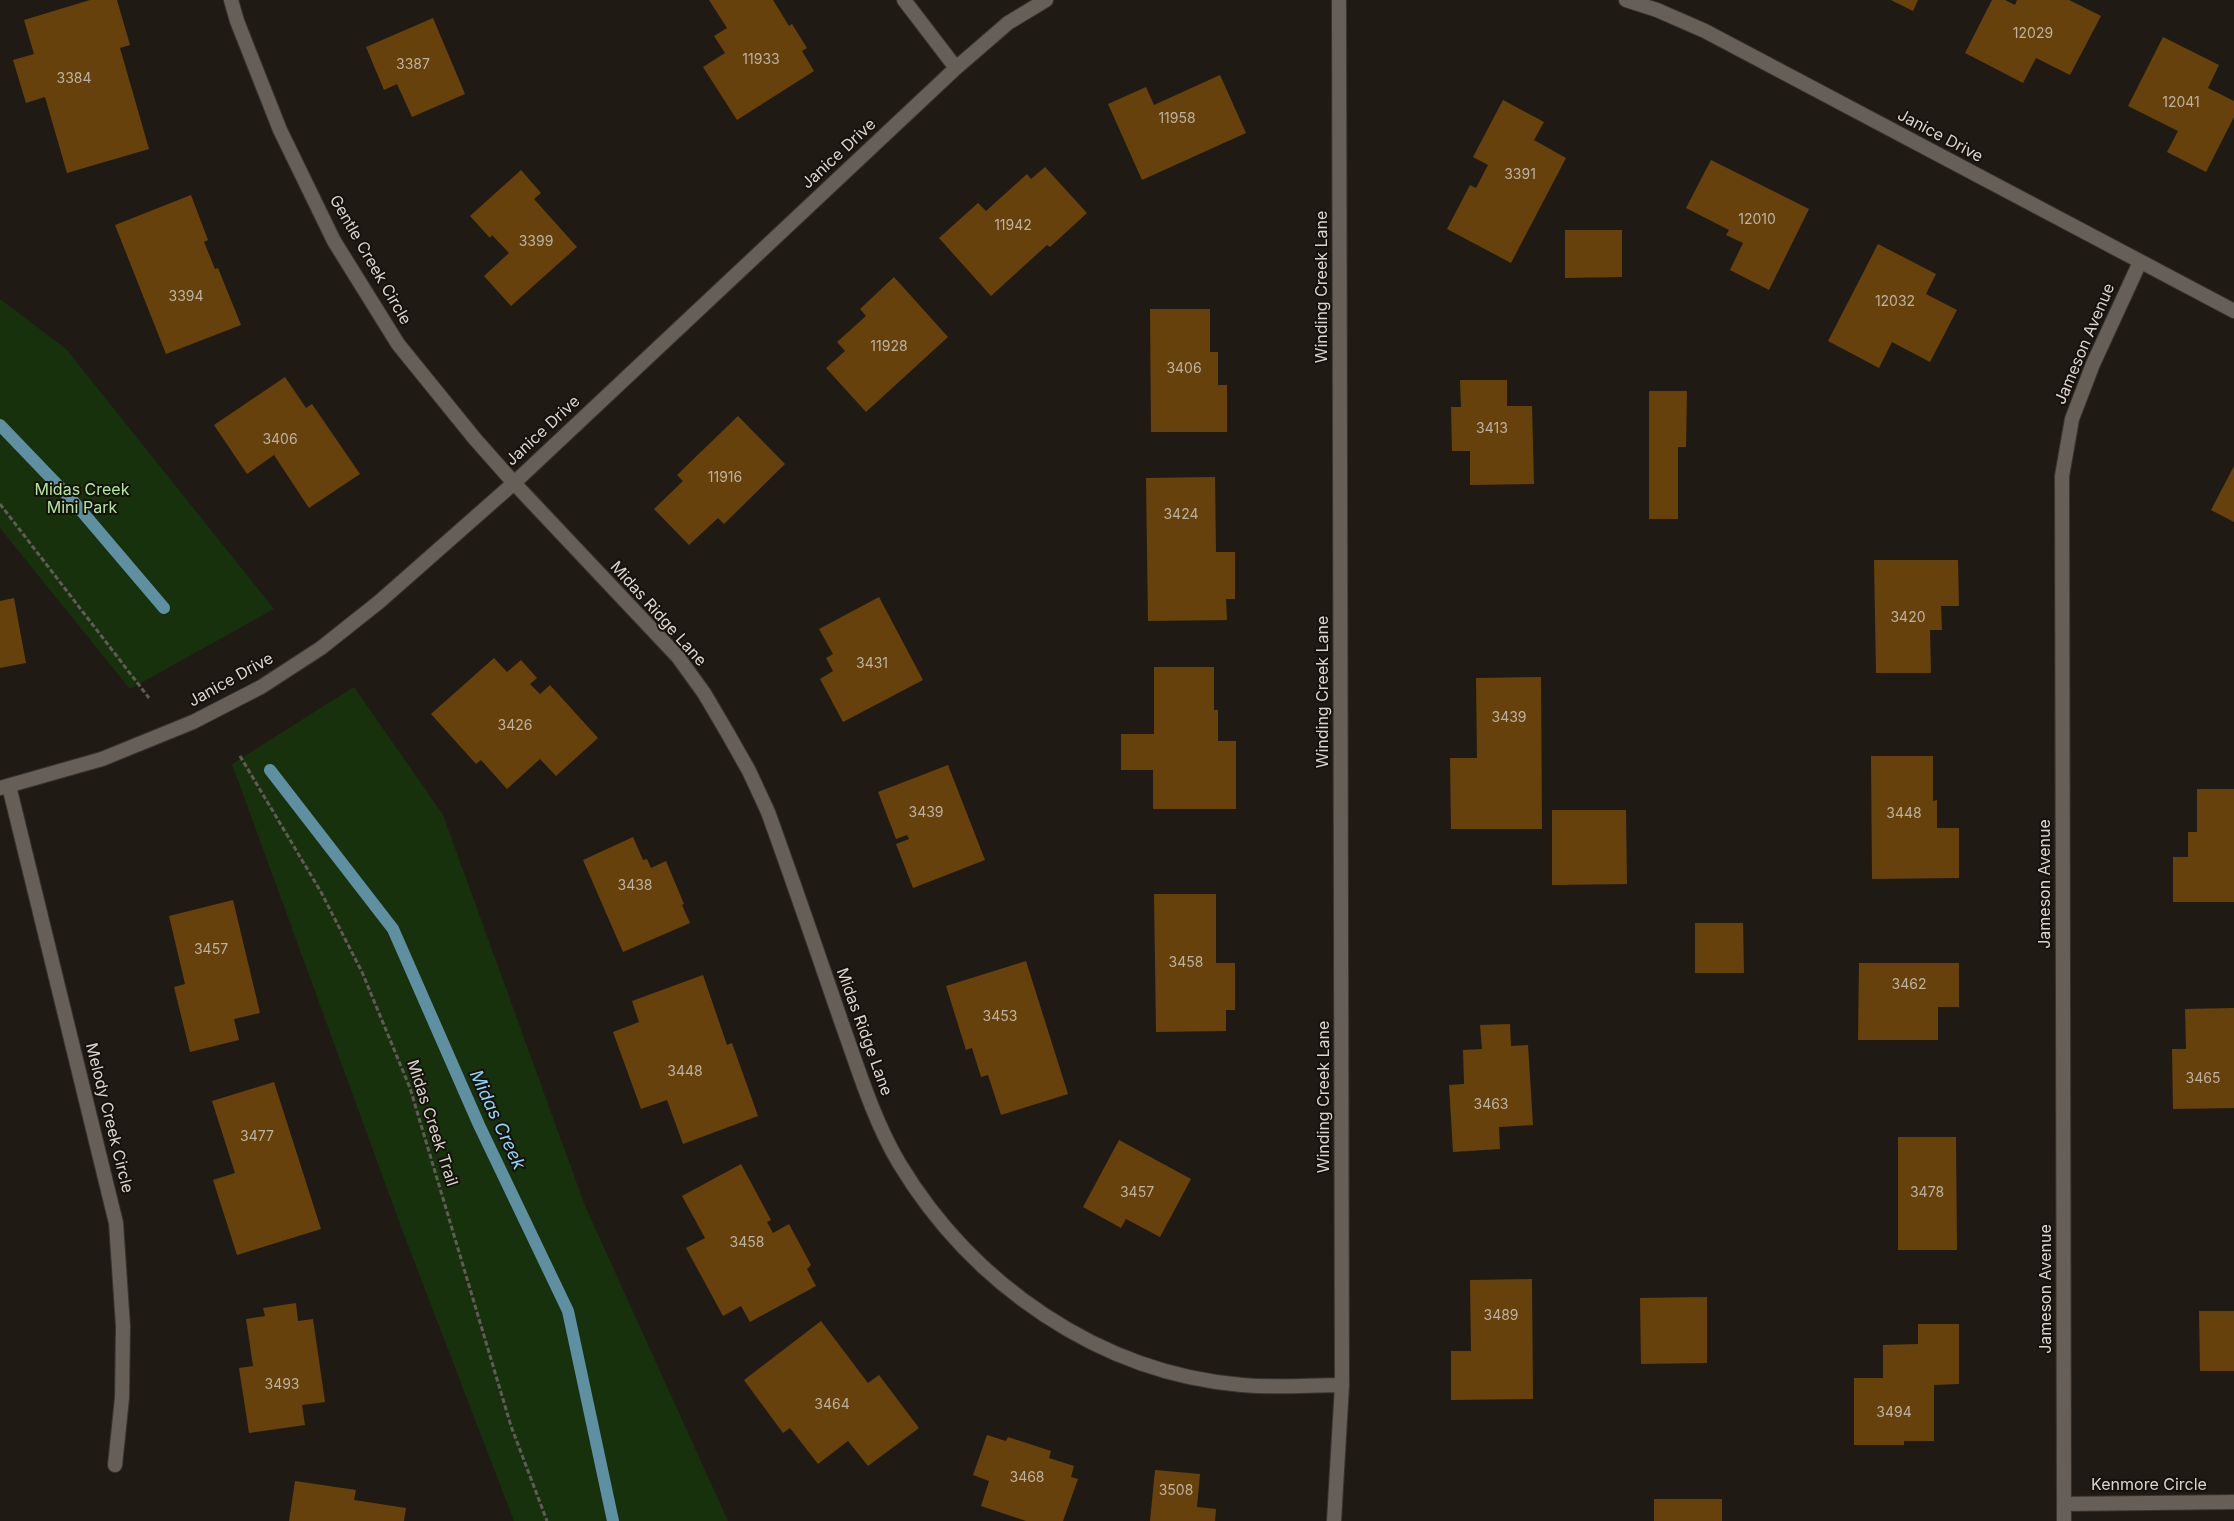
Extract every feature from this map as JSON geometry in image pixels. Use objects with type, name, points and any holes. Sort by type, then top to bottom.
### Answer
[{"type":"street","name":"Gentle Creek Circle","points":[[231,0],[237,21],[280,130],[334,241],[398,344],[475,439],[514,483]]},
{"type":"street","points":[[904,0],[956,68]]},
{"type":"street","name":"Janice Drive","points":[[5,787],[102,759],[193,722],[260,687],[321,648],[379,602],[514,483],[956,68],[1008,23],[1046,0]]},
{"type":"street","name":"Winding Creek Lane","points":[[1334,1521],[1342,1385],[1339,0]]},
{"type":"street","name":"Janice Drive","points":[[1626,0],[1657,10],[1705,31],[2234,311]]},
{"type":"street","name":"Jameson Avenue","points":[[2064,1521],[2062,476],[2072,419],[2093,364],[2140,262]]},
{"type":"street","name":"Midas Ridge Lane","points":[[514,483],[678,657],[709,701],[749,771],[768,812],[874,1113],[898,1161],[926,1204],[962,1247],[998,1282],[1039,1312],[1082,1338],[1120,1355],[1160,1369],[1201,1379],[1243,1385],[1342,1385]]},
{"type":"street","name":"Melody Creek Circle","points":[[5,787],[116,1223],[123,1326],[122,1398],[115,1465]]},
{"type":"street","name":"Kenmore Circle","points":[[2064,1504],[2234,1502]]},
{"type":"path","points":[[0,504],[149,698]]},
{"type":"path","name":"Midas Creek Trail","points":[[240,756],[321,892],[362,972],[410,1088],[511,1426],[547,1521]]},
{"type":"green space","name":"Midas Creek Mini Park","points":[[0,299],[66,349],[274,609],[130,689],[0,528]]},
{"type":"green space","points":[[354,687],[443,815],[585,1206],[728,1521],[514,1521],[403,1232],[232,764]]},
{"type":"building","points":[[90,0],[117,0],[130,45],[120,48],[149,149],[67,173],[45,97],[26,103],[13,60],[34,54],[24,20]]},
{"type":"building","points":[[709,0],[773,0],[789,26],[792,24],[807,48],[802,51],[814,71],[737,120],[703,67],[725,53],[714,36],[727,28]]},
{"type":"building","points":[[1891,0],[1918,0],[1913,11]]},
{"type":"building","points":[[1992,0],[2005,0],[2015,5],[2017,0],[2069,0],[2101,16],[2070,75],[2036,58],[2023,83],[1965,53]]},
{"type":"building","points":[[433,18],[465,94],[412,117],[397,84],[384,90],[366,47]]},
{"type":"building","points":[[2163,37],[2219,65],[2208,88],[2234,101],[2234,117],[2206,172],[2167,152],[2178,131],[2128,106]]},
{"type":"building","points":[[1220,75],[1246,133],[1142,180],[1108,104],[1146,87],[1154,105]]},
{"type":"building","points":[[1503,100],[1544,122],[1534,140],[1566,158],[1511,263],[1447,229],[1470,185],[1476,188],[1488,165],[1473,157]]},
{"type":"building","points":[[1711,160],[1809,209],[1769,290],[1730,270],[1743,243],[1726,235],[1729,230],[1686,208]]},
{"type":"building","points":[[1045,167],[1087,213],[1050,247],[1047,245],[991,296],[939,238],[978,203],[986,211],[1027,174],[1031,179]]},
{"type":"building","points":[[521,170],[541,193],[534,199],[577,247],[511,306],[484,276],[509,253],[492,235],[490,238],[470,216]]},
{"type":"building","points":[[191,195],[208,240],[204,242],[215,269],[218,268],[241,325],[166,354],[115,225]]},
{"type":"building","points":[[1565,230],[1622,230],[1622,277],[1565,278]]},
{"type":"building","points":[[1878,244],[1936,274],[1926,294],[1957,310],[1930,362],[1892,342],[1879,368],[1828,341]]},
{"type":"building","points":[[894,277],[948,337],[866,412],[826,368],[845,351],[837,342],[866,316],[860,309]]},
{"type":"building","points":[[1150,309],[1210,309],[1210,352],[1218,352],[1218,385],[1227,385],[1227,432],[1151,432]]},
{"type":"building","points":[[285,377],[306,408],[312,404],[360,474],[309,508],[274,455],[247,474],[214,425]]},
{"type":"building","points":[[1460,380],[1507,380],[1507,406],[1532,406],[1534,484],[1470,485],[1470,451],[1452,451],[1451,407],[1461,407]]},
{"type":"building","points":[[1649,391],[1687,391],[1686,447],[1678,447],[1678,519],[1649,519]]},
{"type":"building","points":[[738,416],[785,464],[724,524],[718,518],[689,545],[654,509],[683,481],[677,475]]},
{"type":"building","points":[[2234,466],[2234,522],[2211,510]]},
{"type":"building","points":[[1215,477],[1216,552],[1235,552],[1235,599],[1226,599],[1227,620],[1148,621],[1146,478]]},
{"type":"building","points":[[1874,560],[1958,560],[1959,606],[1941,606],[1942,630],[1930,630],[1931,673],[1876,673]]},
{"type":"building","points":[[879,597],[923,680],[843,722],[820,679],[833,671],[826,658],[833,654],[819,629]]},
{"type":"building","points":[[14,598],[26,663],[0,668],[0,601]]},
{"type":"building","points":[[494,658],[507,672],[521,660],[537,678],[530,684],[540,694],[550,685],[598,738],[556,776],[540,759],[507,789],[481,760],[476,764],[431,714]]},
{"type":"building","points":[[1154,667],[1214,667],[1214,710],[1218,710],[1218,741],[1236,741],[1236,809],[1153,809],[1153,770],[1121,770],[1121,734],[1154,734]]},
{"type":"building","points":[[1541,677],[1542,829],[1451,829],[1450,758],[1477,758],[1476,678]]},
{"type":"building","points":[[1871,756],[1933,756],[1933,801],[1937,800],[1937,828],[1959,828],[1959,878],[1872,879]]},
{"type":"building","points":[[948,765],[985,860],[913,888],[896,844],[909,839],[907,835],[896,839],[878,792]]},
{"type":"building","points":[[2197,789],[2234,789],[2234,902],[2173,902],[2173,857],[2188,857],[2188,832],[2197,832]]},
{"type":"building","points":[[1552,810],[1626,810],[1627,884],[1552,885]]},
{"type":"building","points":[[633,837],[643,860],[647,859],[651,868],[666,861],[690,923],[623,952],[583,860]]},
{"type":"building","points":[[1154,894],[1216,894],[1216,963],[1235,963],[1235,1010],[1226,1010],[1226,1031],[1156,1032]]},
{"type":"building","points":[[233,900],[260,1013],[234,1019],[239,1040],[190,1052],[174,987],[185,984],[169,916]]},
{"type":"building","points":[[1695,923],[1743,923],[1744,973],[1695,973]]},
{"type":"building","points":[[1026,961],[1068,1094],[1001,1115],[988,1075],[981,1077],[972,1048],[966,1050],[946,986]]},
{"type":"building","points":[[1859,963],[1959,963],[1959,1007],[1938,1007],[1938,1040],[1858,1040]]},
{"type":"building","points":[[703,975],[727,1045],[732,1043],[758,1116],[683,1144],[667,1100],[641,1109],[613,1032],[639,1022],[632,1001]]},
{"type":"building","points":[[2234,1008],[2234,1108],[2173,1109],[2172,1049],[2186,1049],[2185,1009]]},
{"type":"building","points":[[1510,1024],[1511,1046],[1528,1045],[1533,1125],[1499,1127],[1500,1149],[1453,1152],[1449,1085],[1464,1084],[1463,1050],[1482,1049],[1480,1025]]},
{"type":"building","points":[[274,1082],[321,1229],[237,1255],[213,1180],[235,1173],[212,1101]]},
{"type":"building","points":[[1898,1137],[1956,1137],[1957,1250],[1898,1250]]},
{"type":"building","points":[[1119,1140],[1191,1179],[1160,1237],[1126,1219],[1121,1228],[1083,1207]]},
{"type":"building","points":[[741,1164],[771,1220],[767,1222],[773,1233],[789,1224],[811,1265],[807,1269],[816,1286],[750,1322],[741,1306],[723,1316],[686,1248],[705,1238],[682,1196]]},
{"type":"building","points":[[1532,1279],[1533,1399],[1451,1400],[1451,1351],[1471,1351],[1470,1280]]},
{"type":"building","points":[[1707,1297],[1707,1363],[1641,1364],[1640,1298]]},
{"type":"building","points":[[296,1303],[298,1321],[313,1319],[325,1402],[302,1405],[305,1425],[249,1433],[239,1368],[253,1366],[246,1319],[265,1316],[263,1308]]},
{"type":"building","points":[[2199,1311],[2234,1311],[2234,1371],[2200,1371]]},
{"type":"building","points":[[821,1321],[868,1383],[879,1375],[919,1428],[868,1466],[848,1441],[818,1464],[790,1428],[783,1433],[744,1380]]},
{"type":"building","points":[[1918,1324],[1959,1324],[1959,1384],[1934,1385],[1934,1441],[1904,1441],[1904,1445],[1854,1445],[1854,1378],[1883,1378],[1883,1345],[1918,1344]]},
{"type":"building","points":[[987,1435],[1006,1441],[1008,1437],[1051,1451],[1049,1458],[1074,1466],[1071,1477],[1078,1479],[1063,1521],[1026,1521],[981,1506],[989,1481],[973,1475]]},
{"type":"building","points":[[1155,1470],[1200,1474],[1197,1507],[1216,1509],[1215,1521],[1150,1521]]},
{"type":"building","points":[[295,1481],[356,1490],[354,1500],[406,1508],[404,1521],[289,1521]]},
{"type":"building","points":[[1654,1499],[1722,1499],[1722,1521],[1654,1521]]},
{"type":"waterway","name":"Midas Creek","points":[[0,425],[73,501],[164,608]]},
{"type":"waterway","name":"Midas Creek","points":[[270,770],[393,929],[479,1125],[568,1311],[613,1521]]}]
